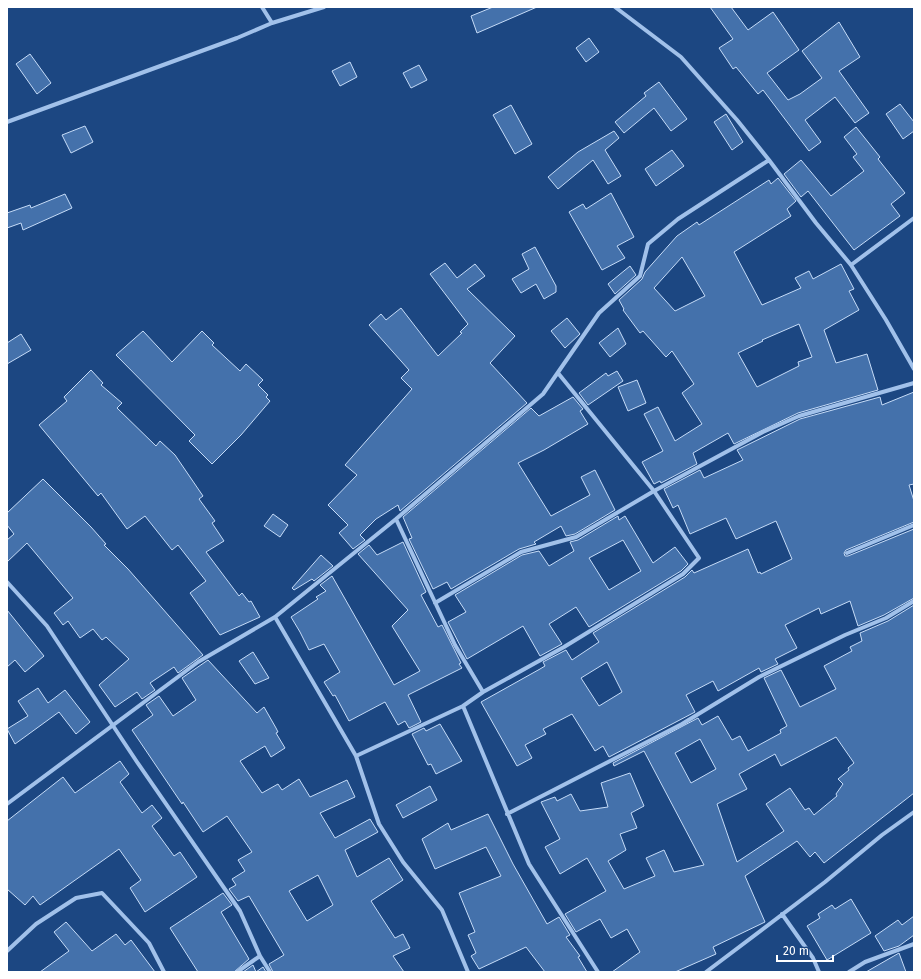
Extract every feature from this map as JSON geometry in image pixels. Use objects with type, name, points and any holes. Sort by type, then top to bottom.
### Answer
[{"type":"street","points":[[262,7],[272,23]]},
{"type":"street","points":[[7,122],[230,40],[272,23],[324,7]]},
{"type":"street","points":[[615,7],[681,57],[769,160],[816,223],[851,265],[886,320],[914,369]]},
{"type":"street","points":[[7,804],[113,727],[198,662],[274,617],[396,519],[543,394],[599,314],[640,276],[648,244],[678,219],[769,160]]},
{"type":"street","points":[[851,265],[914,218]]},
{"type":"street","points":[[356,756],[463,706],[483,692],[564,647],[683,574],[698,558],[654,491],[558,373]]},
{"type":"street","points":[[435,603],[520,552],[576,537],[654,491],[764,432],[799,416],[914,383]]},
{"type":"street","points":[[396,519],[455,645],[483,692]]},
{"type":"street","points":[[847,553],[914,525]]},
{"type":"street","points":[[7,582],[47,626],[113,727],[240,911],[260,956],[270,972]]},
{"type":"street","points":[[508,814],[682,724],[759,677],[845,635],[886,618],[914,602]]},
{"type":"street","points":[[274,617],[356,756],[379,824],[403,862],[442,910],[468,972]]},
{"type":"street","points":[[463,706],[529,864],[598,972]]},
{"type":"street","points":[[706,972],[825,882],[882,835],[914,812]]},
{"type":"street","points":[[7,951],[36,924],[76,898],[102,892],[149,943],[164,972]]},
{"type":"street","points":[[782,914],[812,958],[819,972]]},
{"type":"street","points":[[849,972],[865,962],[914,944]]},
{"type":"street","points":[[237,972],[260,956]]},
{"type":"building","points":[[493,7],[537,7],[477,33],[471,16]]},
{"type":"building","points":[[710,7],[731,7],[748,30],[773,12],[799,50],[767,73],[788,100],[800,94],[822,78],[802,51],[839,22],[860,57],[839,71],[869,113],[855,123],[835,97],[805,120],[821,142],[809,151],[763,90],[758,94],[736,67],[733,69],[719,48],[733,39]]},
{"type":"building","points":[[589,38],[599,52],[586,62],[576,48]]},
{"type":"building","points":[[30,54],[51,83],[37,94],[16,64]]},
{"type":"building","points":[[350,62],[357,77],[340,86],[332,71]]},
{"type":"building","points":[[419,65],[427,80],[411,88],[403,73]]},
{"type":"building","points":[[659,82],[687,119],[671,131],[654,108],[624,133],[615,122],[646,96],[644,93]]},
{"type":"building","points":[[900,104],[914,122],[914,131],[903,139],[886,114]]},
{"type":"building","points":[[511,105],[532,144],[515,154],[493,115]]},
{"type":"building","points":[[726,114],[743,142],[732,150],[714,122]]},
{"type":"building","points":[[85,126],[93,142],[71,153],[62,135]]},
{"type":"building","points":[[856,127],[880,157],[878,159],[905,193],[891,204],[900,216],[854,250],[808,191],[801,197],[784,174],[801,160],[831,196],[864,171],[853,157],[857,154],[844,137]]},
{"type":"building","points":[[614,131],[619,138],[605,150],[621,176],[608,184],[593,160],[558,189],[548,177],[578,152]]},
{"type":"building","points":[[672,150],[684,166],[656,186],[645,169]]},
{"type":"building","points":[[778,178],[796,201],[787,209],[791,216],[734,252],[762,305],[801,288],[795,278],[809,271],[813,279],[841,264],[854,289],[849,291],[859,310],[824,330],[836,363],[867,354],[878,390],[798,413],[734,444],[728,433],[693,453],[697,464],[661,483],[660,481],[654,484],[642,462],[663,451],[644,414],[658,407],[675,441],[702,424],[682,393],[694,384],[672,351],[666,357],[643,331],[640,333],[623,310],[624,309],[619,300],[642,279],[645,272],[677,236],[697,222],[699,225],[769,180],[771,184]],"holes":[[[682,257],[705,296],[675,311],[654,288]],[[799,324],[812,357],[798,362],[799,366],[757,387],[738,353],[763,341],[762,340]]]},
{"type":"building","points":[[611,193],[634,237],[617,246],[625,258],[602,270],[569,212],[583,204],[586,209]]},
{"type":"building","points":[[65,194],[72,208],[23,230],[21,223],[7,228],[7,213],[30,205],[31,208]]},
{"type":"building","points":[[535,247],[556,286],[556,292],[544,299],[536,284],[521,293],[512,279],[529,269],[522,254]]},
{"type":"building","points":[[445,263],[457,278],[475,264],[485,276],[467,289],[515,336],[490,363],[527,403],[400,511],[398,505],[376,519],[360,535],[365,540],[353,549],[339,533],[348,525],[328,505],[357,475],[345,465],[412,389],[401,378],[409,370],[369,325],[381,314],[386,320],[401,308],[438,356],[462,333],[460,332],[468,324],[430,274]]},
{"type":"building","points":[[630,266],[636,275],[615,294],[608,284]]},
{"type":"building","points":[[567,318],[580,334],[565,348],[551,331]]},
{"type":"building","points":[[618,328],[626,344],[610,357],[599,343]]},
{"type":"building","points":[[143,331],[172,362],[202,331],[214,343],[212,345],[240,371],[246,364],[263,380],[258,385],[268,395],[266,397],[270,401],[241,435],[212,464],[189,441],[195,435],[116,355]]},
{"type":"building","points":[[21,334],[31,350],[7,364],[7,343]]},
{"type":"building","points":[[91,370],[103,383],[101,385],[122,403],[117,408],[156,446],[160,441],[175,455],[203,496],[199,499],[215,521],[212,523],[224,541],[206,552],[239,596],[242,593],[249,602],[251,601],[260,617],[220,635],[190,593],[206,581],[178,545],[172,550],[145,516],[127,529],[101,493],[98,496],[39,425],[67,401],[64,397]]},
{"type":"building","points":[[617,371],[623,381],[588,405],[579,393],[606,373],[608,376]]},
{"type":"building","points":[[637,380],[646,403],[628,411],[618,387]]},
{"type":"building","points":[[914,392],[914,484],[909,485],[914,501],[914,522],[846,550],[844,553],[845,556],[848,556],[914,529],[914,598],[884,615],[858,626],[850,601],[821,614],[819,608],[785,625],[797,648],[775,659],[778,664],[761,672],[759,668],[718,691],[713,681],[686,695],[695,712],[609,757],[603,746],[595,751],[572,714],[543,729],[546,734],[525,745],[532,758],[517,766],[481,702],[545,666],[543,662],[566,650],[572,660],[599,642],[593,633],[685,577],[692,570],[694,573],[748,549],[758,573],[760,572],[761,574],[792,559],[776,521],[736,539],[726,518],[690,534],[678,505],[673,508],[664,489],[700,470],[704,478],[743,460],[737,450],[800,419],[880,397],[882,405]],"holes":[[[607,662],[622,692],[599,706],[581,678]]]},
{"type":"building","points":[[573,397],[583,409],[580,411],[588,424],[544,450],[518,463],[551,516],[590,495],[581,477],[595,470],[615,510],[575,534],[566,536],[561,526],[534,542],[536,544],[519,549],[451,589],[447,582],[433,589],[409,539],[412,538],[403,517],[531,408],[539,416]]},
{"type":"building","points":[[43,479],[91,527],[106,544],[104,545],[128,569],[203,655],[178,673],[174,667],[150,683],[155,690],[142,699],[137,692],[115,707],[99,685],[129,659],[106,637],[102,640],[93,629],[80,638],[68,621],[63,625],[54,613],[73,598],[27,543],[7,562],[7,540],[14,534],[7,525],[7,513]]},
{"type":"building","points":[[273,514],[288,525],[280,537],[264,526]]},
{"type":"building","points":[[618,516],[619,520],[625,516],[653,563],[675,547],[688,564],[681,571],[589,627],[576,607],[549,624],[562,644],[540,656],[523,626],[467,659],[448,622],[466,612],[455,595],[522,555],[539,551],[549,566],[574,551],[570,542],[578,540]],"holes":[[[623,540],[641,571],[609,590],[589,558]]]},
{"type":"building","points":[[403,542],[426,592],[421,595],[438,627],[442,625],[461,663],[459,664],[462,668],[408,695],[421,722],[409,728],[405,721],[398,725],[385,702],[349,721],[335,695],[333,696],[324,682],[340,672],[324,644],[309,650],[291,617],[318,599],[316,597],[326,591],[320,585],[332,576],[394,685],[420,671],[392,626],[408,610],[358,554],[369,545],[377,555]]},
{"type":"building","points":[[321,555],[333,566],[314,581],[312,579],[294,590],[292,588]]},
{"type":"building","points":[[914,605],[914,793],[824,863],[815,852],[810,857],[797,841],[745,876],[765,922],[713,947],[716,954],[675,972],[612,972],[640,952],[627,929],[611,938],[600,919],[576,932],[565,914],[606,891],[587,858],[560,874],[545,847],[560,839],[541,802],[555,797],[557,801],[571,794],[580,811],[608,807],[601,783],[630,773],[644,806],[631,813],[637,828],[620,834],[626,850],[608,861],[624,889],[655,876],[646,858],[664,850],[674,872],[704,865],[644,751],[614,766],[613,763],[698,718],[702,725],[718,716],[732,740],[740,736],[748,751],[781,733],[780,730],[787,726],[764,678],[781,670],[800,707],[836,689],[824,666],[852,651],[850,647],[862,641],[860,633],[888,621]],"holes":[[[836,737],[854,763],[848,768],[849,770],[838,779],[843,784],[836,794],[837,796],[814,815],[809,808],[805,810],[790,788],[766,804],[784,831],[737,862],[717,804],[747,789],[739,774],[775,754],[781,766]],[[700,739],[716,769],[691,783],[675,753]]]},
{"type":"building","points":[[7,610],[44,656],[25,672],[15,660],[7,667]]},
{"type":"building","points":[[253,652],[269,678],[255,684],[239,661]]},
{"type":"building","points":[[208,660],[257,713],[264,707],[285,748],[271,757],[265,746],[240,761],[262,793],[278,784],[282,790],[299,779],[310,797],[347,780],[355,797],[320,813],[335,838],[370,819],[378,832],[345,850],[357,877],[389,858],[403,880],[371,901],[395,938],[403,934],[410,948],[393,956],[404,972],[273,972],[269,964],[284,955],[249,896],[238,901],[229,889],[236,885],[232,879],[245,871],[238,860],[252,852],[227,816],[203,832],[183,802],[182,804],[132,730],[153,715],[146,705],[159,696],[173,716],[196,700],[182,678]],"holes":[[[318,875],[333,905],[307,921],[289,891]]]},
{"type":"building","points":[[38,688],[48,703],[65,690],[90,722],[76,734],[59,712],[15,744],[7,729],[28,716],[18,701]]},
{"type":"building","points":[[440,724],[462,761],[436,774],[431,764],[428,765],[412,734],[424,728],[426,731]]},
{"type":"building","points":[[120,761],[129,774],[120,782],[142,813],[152,805],[162,818],[152,826],[174,856],[180,852],[197,877],[145,912],[130,888],[141,880],[119,849],[40,905],[33,896],[25,905],[7,889],[7,821],[63,777],[75,793]]},
{"type":"building","points":[[430,786],[437,800],[403,818],[396,805]]},
{"type":"building","points":[[488,814],[513,864],[547,924],[559,917],[570,935],[566,937],[580,956],[578,957],[587,972],[545,972],[526,947],[479,969],[471,956],[476,953],[468,935],[475,932],[459,893],[501,876],[486,847],[435,869],[422,839],[448,823],[451,830]]},
{"type":"building","points":[[223,893],[232,905],[221,912],[249,959],[234,972],[198,972],[170,928]]},
{"type":"building","points":[[851,899],[871,933],[827,960],[807,926],[820,918],[818,914],[832,905],[835,909]]},
{"type":"building","points":[[914,916],[914,935],[899,946],[884,951],[875,936],[898,920],[902,925]]},
{"type":"building","points":[[66,922],[92,951],[116,934],[125,945],[131,940],[155,972],[40,972],[69,951],[54,932]]},
{"type":"building","points":[[899,953],[906,972],[866,972]]},
{"type":"building","points":[[253,965],[256,972],[243,972]]},
{"type":"building","points":[[263,967],[266,972],[256,972]]}]
